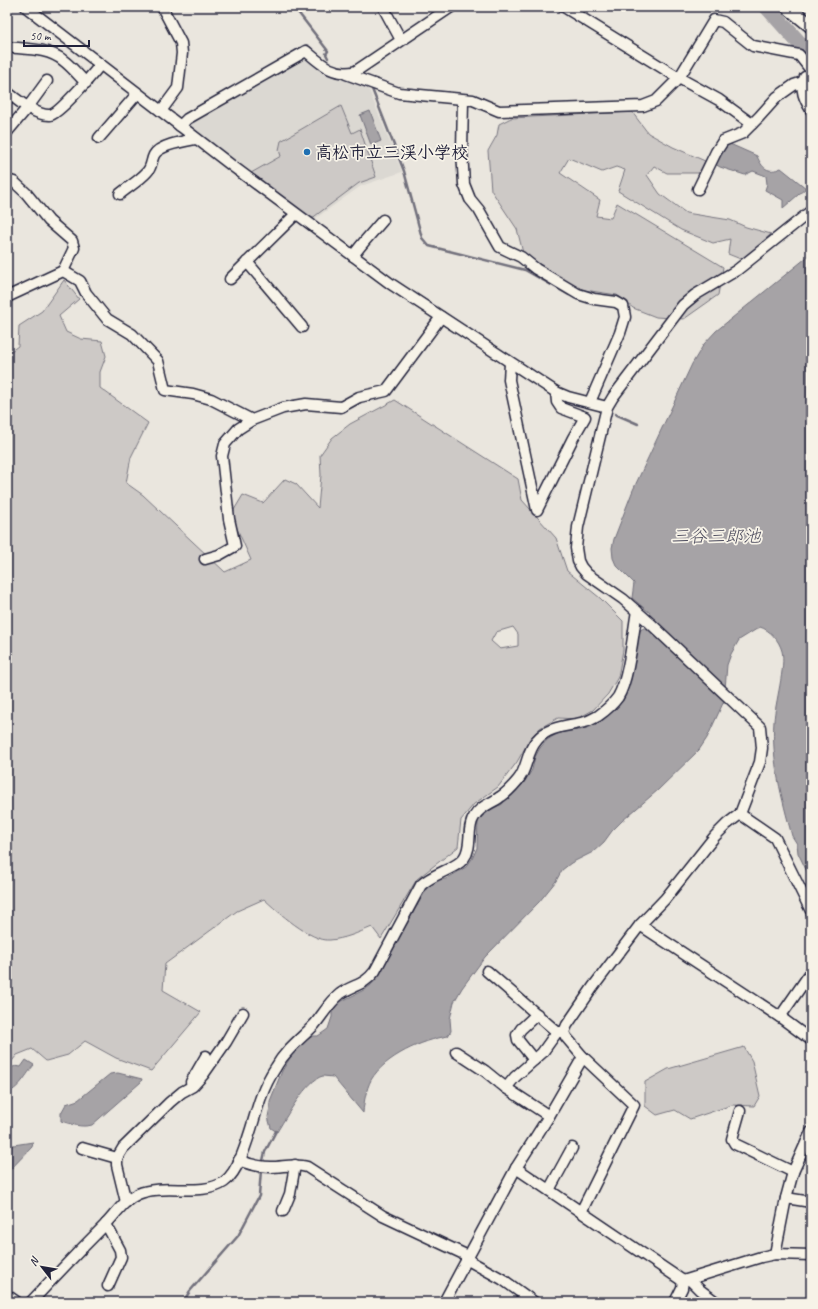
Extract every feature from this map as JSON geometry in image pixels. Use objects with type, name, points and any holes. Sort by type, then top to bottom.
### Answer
[{"type":"main road","points":[[788,7],[811,26]]},
{"type":"street","points":[[26,7],[137,94],[391,284],[556,392],[607,407]]},
{"type":"street","points":[[161,111],[178,88],[182,53],[181,42],[162,7]]},
{"type":"street","points":[[383,7],[401,40]]},
{"type":"street","points":[[346,74],[356,71],[451,7]]},
{"type":"street","points":[[564,7],[679,78],[719,100],[752,124]]},
{"type":"street","points":[[180,126],[187,119],[306,51],[324,67],[399,93],[473,100],[499,112],[643,106],[656,101],[679,78],[714,20],[723,22],[753,46],[799,55],[810,68],[803,82],[802,92],[811,110]]},
{"type":"street","points":[[7,47],[42,51],[53,54],[64,60],[86,83]]},
{"type":"street","points":[[7,92],[17,101],[40,114],[50,115],[55,113],[78,89],[86,83],[100,65]]},
{"type":"street","points":[[7,132],[28,107],[46,81]]},
{"type":"street","points":[[698,190],[716,152],[723,141],[743,133],[777,97],[794,85],[803,82]]},
{"type":"street","points":[[99,138],[137,94]]},
{"type":"street","points":[[462,100],[464,184],[470,199],[500,247],[521,257],[536,269],[578,294],[594,299],[616,302],[623,306],[625,317],[620,333],[590,402]]},
{"type":"street","points":[[120,194],[147,172],[151,166],[154,154],[159,150],[172,144],[196,138]]},
{"type":"street","points":[[7,180],[14,182],[26,193],[49,221],[72,241],[74,248],[63,271],[7,297]]},
{"type":"street","points":[[506,1088],[515,1077],[542,1053],[568,1025],[593,987],[640,925],[665,899],[715,836],[740,814],[760,762],[762,748],[760,727],[624,599],[587,574],[581,567],[576,548],[578,527],[607,407],[613,397],[682,304],[737,270],[811,211]]},
{"type":"street","points":[[230,278],[296,214]]},
{"type":"street","points":[[352,256],[371,236],[383,220]]},
{"type":"street","points":[[247,262],[302,327]]},
{"type":"street","points":[[63,271],[80,281],[86,293],[107,319],[132,334],[158,361],[165,390],[193,394],[211,399],[252,420]]},
{"type":"street","points":[[205,558],[219,555],[235,546],[229,519],[222,456],[226,444],[238,429],[252,420],[283,408],[306,404],[341,407],[359,398],[386,391],[441,317]]},
{"type":"street","points":[[510,363],[509,380],[537,510],[585,417],[561,408],[557,402],[556,392]]},
{"type":"street","points":[[31,1302],[126,1202],[137,1194],[198,1189],[216,1186],[224,1182],[239,1160],[261,1097],[277,1065],[287,1052],[315,1024],[333,1000],[348,989],[362,984],[370,978],[421,886],[428,879],[461,862],[465,856],[468,850],[473,817],[485,806],[500,797],[522,775],[530,750],[538,738],[555,728],[587,722],[600,714],[618,697],[623,686],[626,673],[637,612]]},
{"type":"street","points":[[740,814],[775,838],[811,911]]},
{"type":"street","points":[[640,925],[780,1017],[811,1040]]},
{"type":"street","points":[[487,971],[537,1014],[561,1032],[583,1057],[634,1105],[581,1212]]},
{"type":"street","points":[[780,1017],[811,972]]},
{"type":"street","points":[[182,1092],[193,1086],[203,1075],[226,1042],[243,1013]]},
{"type":"street","points":[[534,1060],[518,1040],[517,1035],[521,1029],[537,1014]]},
{"type":"street","points":[[456,1052],[485,1071],[506,1088],[549,1116]]},
{"type":"street","points":[[126,1202],[117,1165],[118,1158],[123,1148],[190,1084],[206,1056]]},
{"type":"street","points":[[444,1302],[516,1168],[549,1116],[583,1057]]},
{"type":"street","points":[[740,1111],[732,1138],[735,1144],[793,1172]]},
{"type":"street","points":[[775,1254],[786,1198],[793,1172],[811,1132]]},
{"type":"street","points":[[82,1148],[118,1158]]},
{"type":"street","points":[[549,1190],[572,1148]]},
{"type":"street","points":[[239,1160],[252,1165],[272,1167],[301,1165],[313,1171],[383,1216],[467,1257],[502,1279],[534,1302]]},
{"type":"street","points":[[283,1211],[290,1194],[295,1165]]},
{"type":"street","points":[[516,1168],[686,1280],[716,1302]]},
{"type":"street","points":[[786,1198],[811,1202]]},
{"type":"street","points":[[106,1224],[120,1250],[121,1257],[108,1286]]},
{"type":"street","points":[[675,1302],[686,1280],[775,1254],[811,1255]]},
{"type":"street","points":[[7,1295],[17,1302]]},
{"type":"shaded area","name":"高松市立三渓小学校","points":[[303,55],[321,70],[344,76],[369,90],[402,172],[361,186],[312,221],[192,131],[188,121]]},
{"type":"shaded area","points":[[341,106],[352,133],[360,129],[376,177],[359,183],[311,219],[251,173],[281,156],[279,150],[281,141]]},
{"type":"shaded area","points":[[632,112],[648,133],[673,147],[705,161],[699,173],[667,173],[654,166],[647,175],[660,194],[686,213],[730,220],[746,227],[771,234],[743,260],[728,254],[730,239],[713,243],[681,230],[618,191],[625,170],[616,167],[602,172],[569,158],[560,173],[600,200],[596,216],[611,218],[617,203],[723,267],[718,295],[684,319],[656,317],[633,308],[617,295],[578,289],[523,253],[517,229],[491,190],[488,151],[497,135],[499,124],[511,118]]},
{"type":"shaded area","points":[[64,280],[79,299],[59,316],[66,332],[81,339],[102,341],[106,356],[100,372],[100,388],[148,423],[131,457],[126,483],[143,495],[225,572],[251,560],[231,515],[243,495],[263,503],[285,479],[296,484],[318,508],[321,475],[320,455],[332,438],[350,424],[395,400],[518,479],[522,500],[556,538],[567,571],[600,598],[623,621],[623,650],[618,677],[608,694],[593,710],[577,719],[558,718],[540,728],[531,737],[517,762],[498,787],[474,804],[461,820],[458,847],[417,879],[381,939],[372,927],[340,938],[330,940],[322,939],[295,925],[264,899],[237,911],[165,964],[163,990],[201,1012],[151,1071],[116,1058],[85,1041],[68,1055],[46,1061],[32,1049],[17,1055],[7,1067],[7,354],[18,346],[19,326],[42,311]],"holes":[[[513,627],[518,634],[518,646],[500,649],[491,641],[496,632]]]},
{"type":"shaded area","points":[[744,1047],[752,1061],[760,1096],[754,1106],[732,1105],[690,1119],[675,1110],[657,1115],[645,1106],[645,1082],[668,1069]]},
{"type":"water","points":[[370,111],[381,141],[371,145],[360,115]]},
{"type":"water","points":[[730,144],[757,156],[763,167],[766,169],[776,170],[781,168],[806,188],[783,208],[783,200],[765,190],[767,184],[766,176],[753,171],[745,175],[715,164],[724,149]]},
{"type":"water","name":"三谷三郎池","points":[[811,254],[811,880],[798,853],[797,844],[792,836],[781,794],[774,750],[774,721],[783,666],[782,651],[774,636],[767,630],[760,627],[739,640],[731,654],[727,665],[724,701],[707,738],[699,750],[658,790],[622,821],[604,842],[593,852],[571,863],[562,870],[556,881],[539,902],[485,957],[462,988],[454,1002],[450,1019],[451,1031],[448,1036],[427,1041],[405,1050],[377,1071],[369,1084],[363,1113],[333,1077],[323,1076],[317,1079],[310,1084],[297,1100],[277,1132],[271,1128],[268,1117],[270,1101],[282,1071],[293,1053],[303,1042],[313,1036],[318,1036],[328,1029],[332,1017],[332,1011],[338,1003],[370,986],[376,979],[427,888],[437,880],[446,879],[466,867],[477,848],[478,821],[493,807],[501,805],[523,784],[532,770],[535,757],[547,740],[555,735],[567,731],[580,730],[590,726],[610,713],[628,688],[640,630],[648,626],[651,617],[650,613],[632,598],[634,583],[616,565],[613,558],[612,548],[614,539],[633,490],[692,364],[704,344],[716,331]]},
{"type":"water","points":[[26,1060],[34,1065],[19,1085],[7,1092],[7,1078],[9,1070],[16,1066],[21,1067]]},
{"type":"water","points":[[118,1073],[142,1079],[141,1082],[92,1125],[80,1126],[61,1121],[61,1113],[66,1104],[78,1100],[110,1074]]},
{"type":"water","points":[[33,1142],[32,1147],[7,1173],[7,1146]]},
{"type":"waterway","points":[[294,7],[328,51],[326,54],[328,58]]},
{"type":"waterway","points":[[767,7],[811,56]]},
{"type":"waterway","points":[[372,89],[404,171],[422,238],[429,246],[525,270],[569,295]]},
{"type":"waterway","points":[[615,414],[638,424]]},
{"type":"waterway","points":[[262,1165],[265,1152],[276,1131]]},
{"type":"waterway","points":[[183,1302],[190,1291],[238,1236],[259,1196],[261,1170]]},
{"type":"place","name":"高松市立三渓小学校","points":[[307,152]]}]
